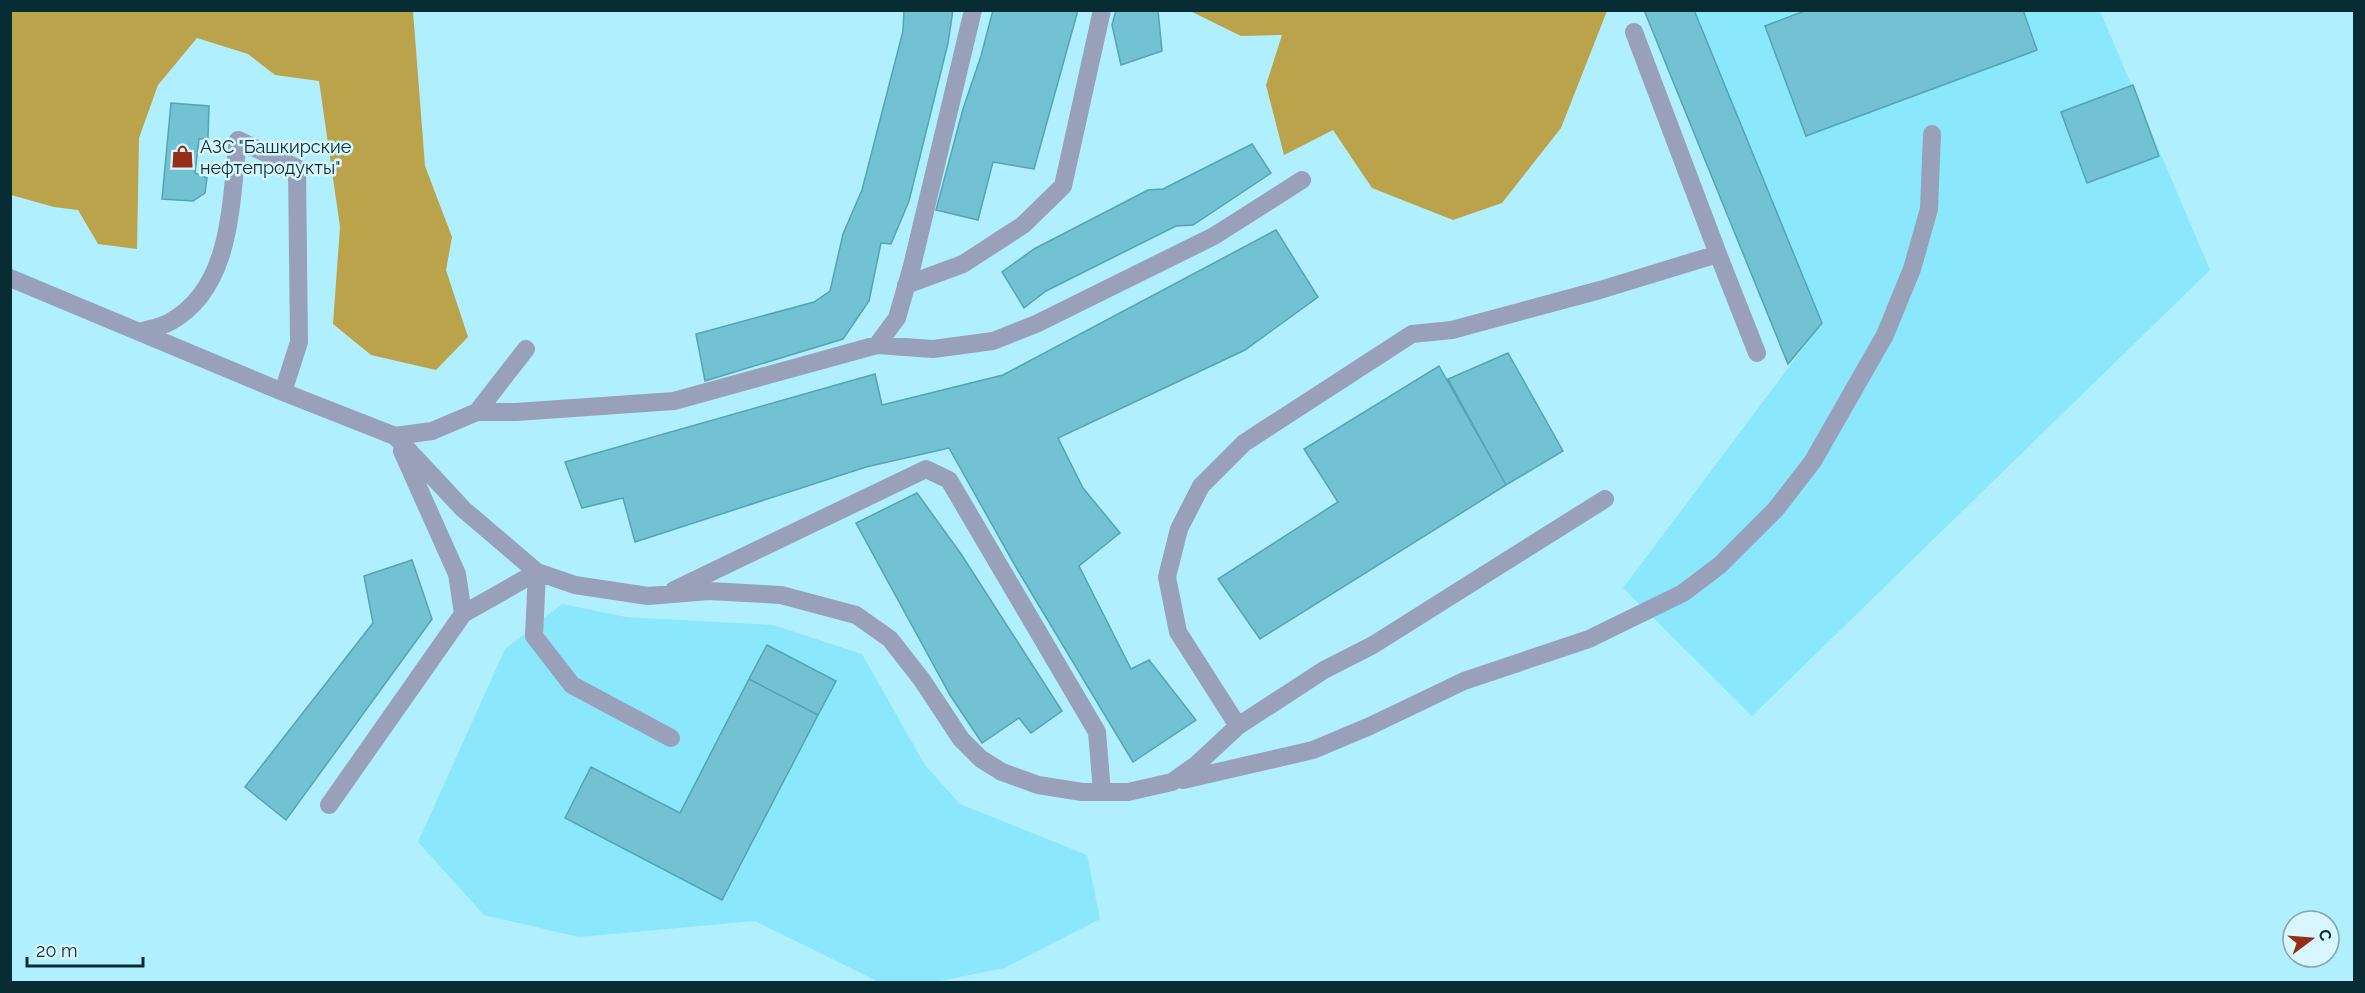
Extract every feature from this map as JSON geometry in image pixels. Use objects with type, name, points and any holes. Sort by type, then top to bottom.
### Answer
[{"type":"lane","points":[[877,345],[897,318],[973,10]]},
{"type":"lane","points":[[906,285],[963,264],[1023,225],[1063,186],[1102,10]]},
{"type":"lane","points":[[1634,32],[1757,353]]},
{"type":"lane","points":[[10,278],[283,392],[395,436],[463,509],[537,572],[575,585],[648,596],[709,591],[782,595],[856,615],[890,639],[922,680],[961,739],[981,759],[1002,772],[1038,784],[1082,792],[1128,792],[1313,750],[1370,726],[1464,681],[1589,639],[1683,593],[1720,565],[1776,509],[1813,461],[1886,335],[1911,269],[1929,209],[1932,134]]},
{"type":"lane","points":[[139,332],[169,322],[189,307],[209,286],[219,262],[226,233],[238,141],[249,145],[297,168],[298,342],[283,392]]},
{"type":"lane","points":[[395,436],[432,431],[477,412],[516,412],[674,401],[877,345],[933,350],[993,341],[1026,328],[1214,236],[1302,180]]},
{"type":"lane","points":[[1238,726],[1178,632],[1167,578],[1179,529],[1201,486],[1244,442],[1412,334],[1452,330],[1600,290],[1718,254]]},
{"type":"lane","points":[[477,412],[526,350]]},
{"type":"lane","points":[[395,436],[457,574],[463,614]]},
{"type":"lane","points":[[664,595],[926,469],[949,480],[1097,732],[1102,792]]},
{"type":"lane","points":[[1172,782],[1197,765],[1238,726],[1324,670],[1373,645],[1605,499]]},
{"type":"lane","points":[[329,805],[463,614],[537,572]]},
{"type":"lane","points":[[537,572],[534,636],[572,685],[671,738]]},
{"type":"shaded area","points":[[11,10],[413,11],[425,166],[452,237],[446,270],[468,337],[436,370],[371,355],[333,324],[340,227],[319,81],[275,75],[248,54],[197,38],[158,85],[139,138],[137,249],[98,244],[78,210],[54,207],[11,195]]},
{"type":"shaded area","points":[[1190,11],[1607,11],[1561,128],[1502,203],[1453,220],[1372,188],[1333,130],[1284,155],[1266,85],[1282,35],[1241,36]]},
{"type":"shaded area","points":[[1694,11],[2100,11],[2210,270],[1752,716],[1623,588],[1822,323]]},
{"type":"shaded area","points":[[562,604],[626,617],[773,625],[862,654],[925,765],[960,804],[1087,855],[1100,919],[1004,968],[935,982],[879,982],[755,921],[579,937],[484,915],[418,842],[505,649]]},
{"type":"building","points":[[904,10],[953,10],[948,43],[909,201],[891,244],[881,243],[869,301],[843,339],[705,381],[696,334],[814,302],[830,291],[843,234],[862,190],[903,31]]},
{"type":"building","points":[[993,10],[1078,10],[1034,169],[993,162],[978,220],[936,210]]},
{"type":"building","points":[[1116,10],[1158,10],[1162,51],[1121,65],[1112,25]]},
{"type":"building","points":[[1644,10],[1694,10],[1822,323],[1788,364]]},
{"type":"building","points":[[1807,10],[2023,10],[2037,50],[1806,136],[1765,26]]},
{"type":"building","points":[[2133,85],[2159,156],[2087,183],[2061,112]]},
{"type":"building","name":"АЗС \"Башкирские нефтепродукты\"","points":[[171,103],[209,106],[208,138],[199,139],[195,173],[207,178],[205,193],[193,201],[162,199]]},
{"type":"building","points":[[1252,144],[1271,173],[1193,225],[1176,226],[1046,291],[1024,308],[1002,272],[1034,249],[1148,190],[1163,189]]},
{"type":"building","points":[[1276,230],[1318,297],[1245,350],[1058,438],[1083,488],[1120,533],[1079,566],[1131,669],[1149,660],[1196,720],[1133,762],[1017,569],[949,448],[866,467],[635,542],[623,498],[582,508],[565,462],[875,374],[882,405],[1003,375]]},
{"type":"building","points":[[1508,353],[1563,451],[1506,485],[1448,379]]},
{"type":"building","points":[[1439,366],[1506,485],[1260,639],[1218,579],[1338,502],[1304,449]]},
{"type":"building","points":[[917,493],[961,554],[1062,711],[1031,733],[1019,718],[982,743],[950,695],[856,523]]},
{"type":"building","points":[[412,560],[432,619],[286,820],[245,787],[373,623],[364,576]]},
{"type":"building","points":[[767,645],[836,681],[818,715],[749,679]]},
{"type":"building","points":[[749,679],[818,715],[722,900],[565,818],[591,767],[680,813]]},
{"type":"place","name":"АЗС \"Башкирские нефтепродукты\"","points":[[182,156]]}]
